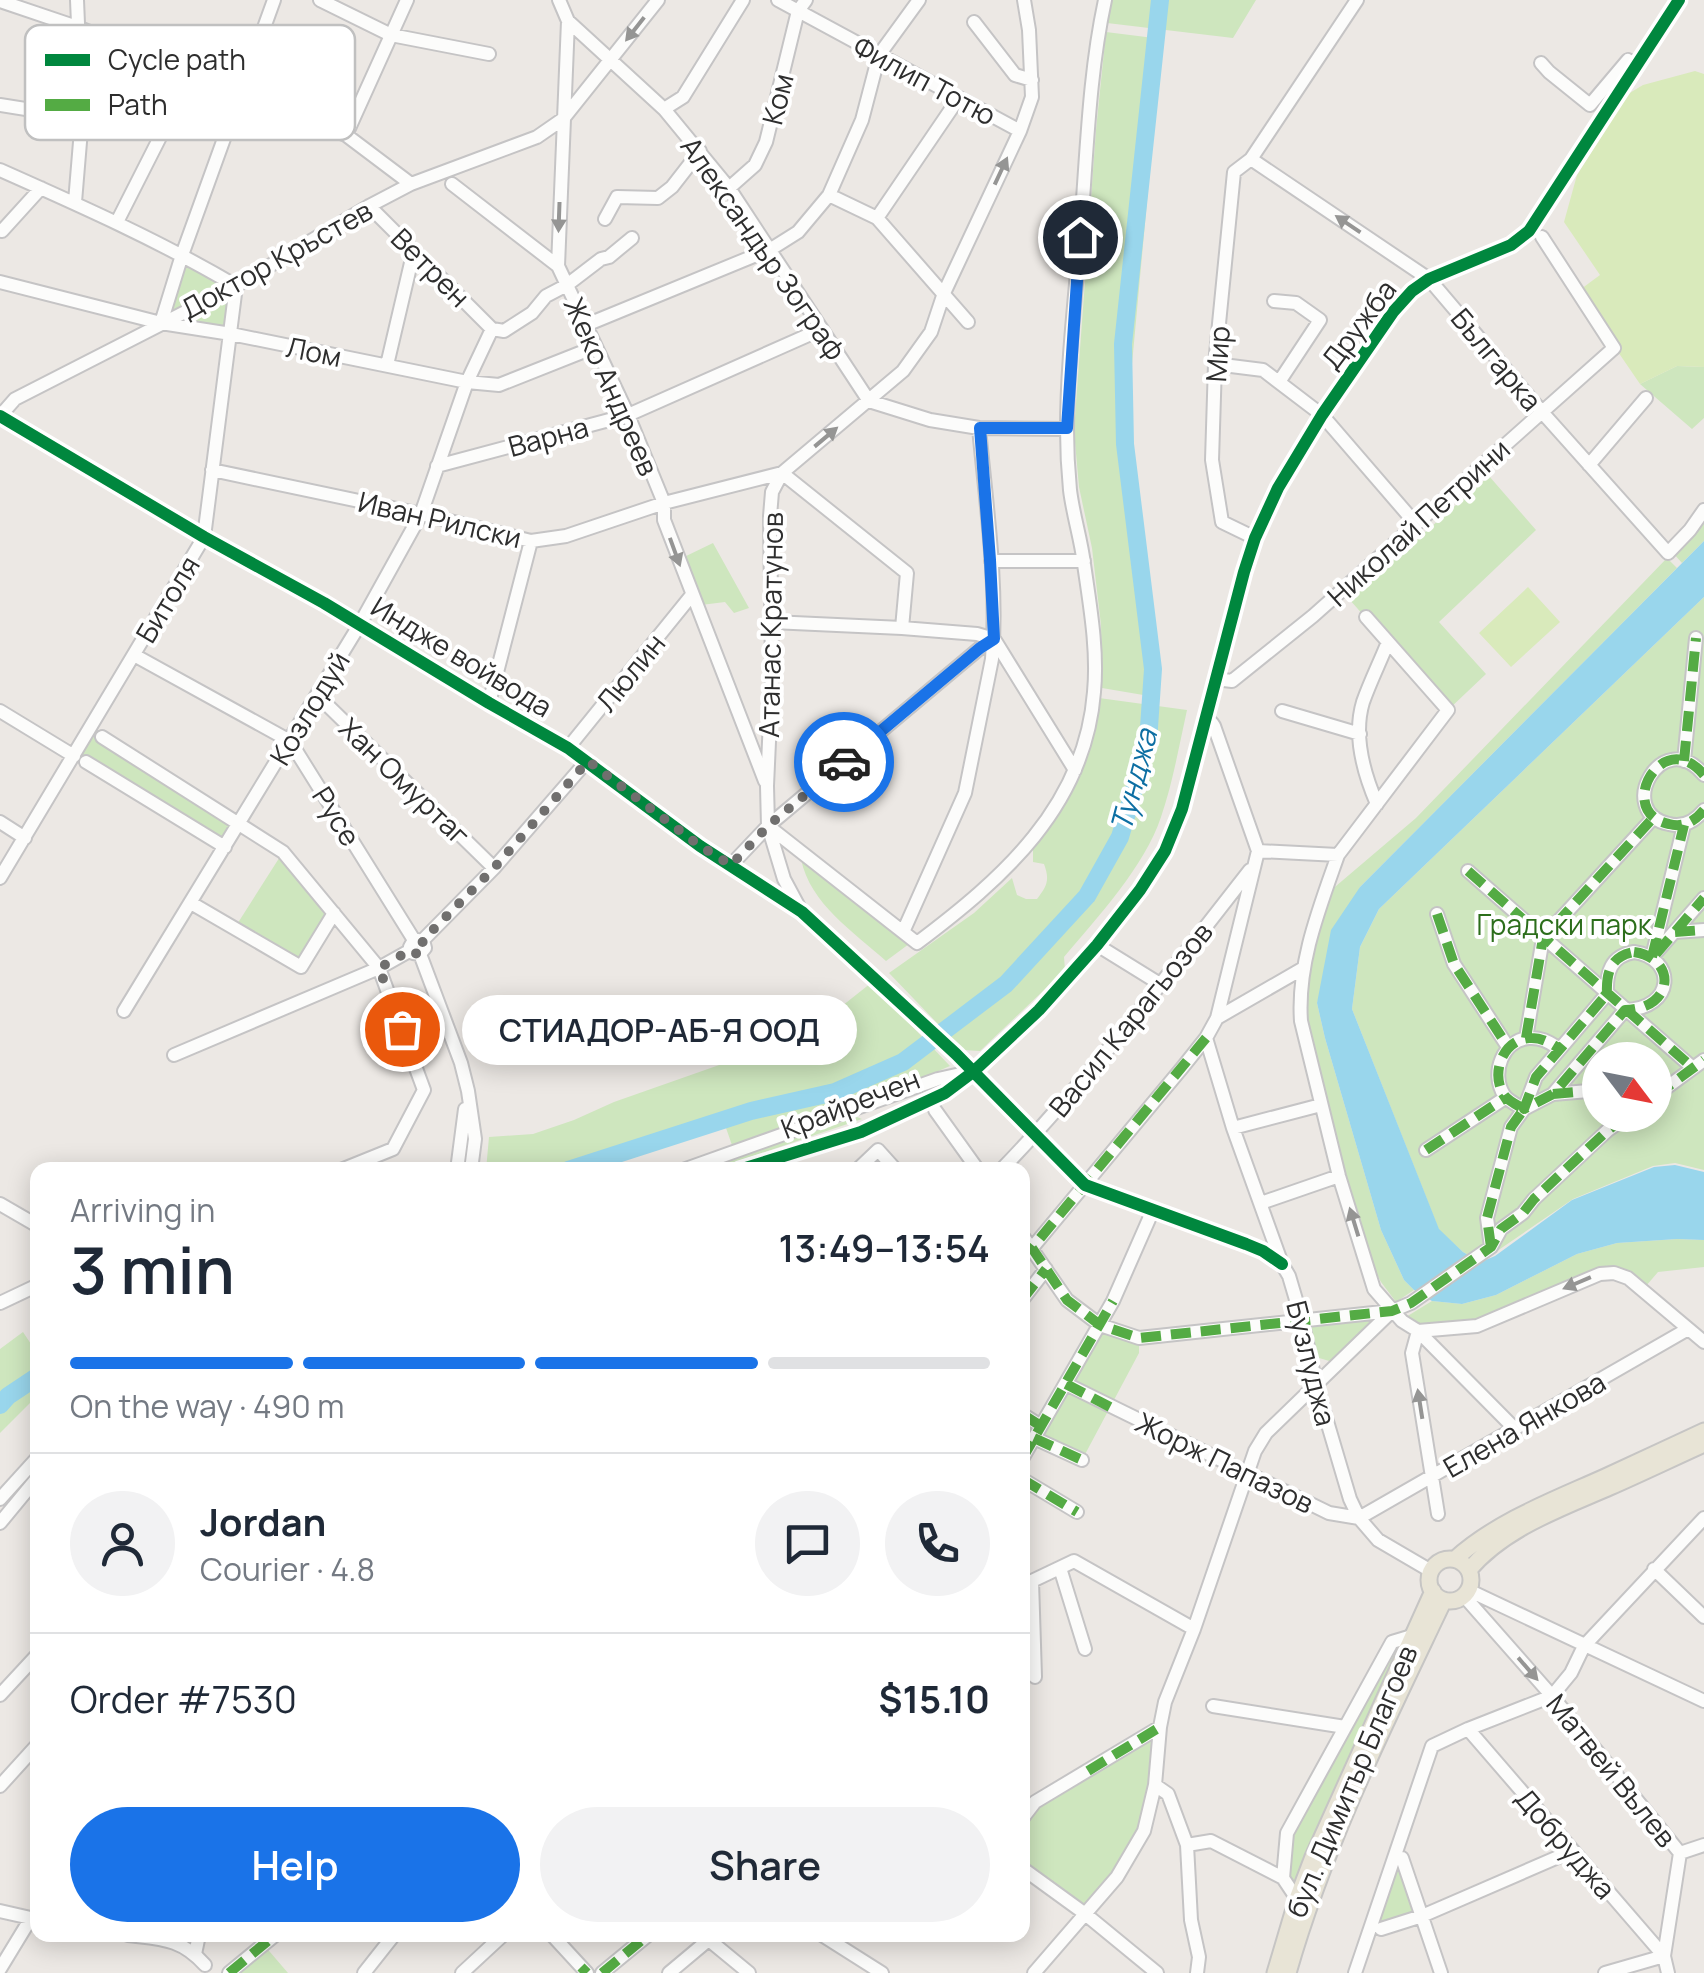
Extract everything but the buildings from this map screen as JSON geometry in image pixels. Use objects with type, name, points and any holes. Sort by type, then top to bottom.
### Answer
[{"type":"main road","points":[[1456,1559],[1469,1570],[1471,1584],[1458,1600],[1438,1595],[1430,1577],[1442,1561],[1456,1559],[1497,1529],[1542,1505],[1703,1443]]},
{"type":"main road","points":[[1469,1570],[1501,1541],[1560,1508],[1703,1443]]},
{"type":"main road","name":"бул. Димитър Благоев","points":[[1275,1973],[1313,1857],[1412,1636],[1438,1595]]},
{"type":"main road","name":"бул. Димитър Благоев","points":[[1288,1973],[1324,1863],[1438,1595]]},
{"type":"street","points":[[265,25],[274,0]]},
{"type":"street","points":[[320,0],[391,36],[489,54]]},
{"type":"street","points":[[355,115],[407,0]]},
{"type":"street","points":[[558,0],[568,21]]},
{"type":"street","points":[[563,120],[658,0]]},
{"type":"street","points":[[664,109],[683,97],[743,0]]},
{"type":"street","name":"Филип Тотю","points":[[778,0],[802,6],[878,55],[1020,131]]},
{"type":"street","points":[[586,326],[771,249],[798,232],[829,196],[862,120],[878,55],[919,0]]},
{"type":"street","name":"Атанас Кратунов","points":[[802,912],[784,879],[768,826],[772,492],[782,473],[902,371],[932,332],[944,292],[1020,131],[1032,97],[1024,0]]},
{"type":"street","points":[[768,826],[917,944],[972,902],[1032,842],[1075,770],[1089,727],[1094,655],[1084,562],[1070,489],[1067,428],[1091,96],[1104,0]]},
{"type":"street","name":"Мир","points":[[1255,538],[1222,522],[1212,460],[1215,364],[1234,172],[1251,159],[1357,0]]},
{"type":"street","name":"Дружба","points":[[1205,721],[1255,538],[1278,488],[1322,415],[1412,290],[1450,268],[1511,245],[1530,231],[1547,198],[1680,0]]},
{"type":"street","points":[[0,1],[71,25]]},
{"type":"street","name":"Ком","points":[[729,188],[755,165],[766,142],[802,6]]},
{"type":"street","name":"Александър Зограф","points":[[568,21],[664,109],[729,188],[869,400]]},
{"type":"street","name":"Жеко Андреев","points":[[568,21],[558,266],[628,415],[664,503],[664,520],[766,786]]},
{"type":"street","points":[[974,22],[1015,74],[1032,80]]},
{"type":"street","points":[[1542,63],[1590,105],[1628,60],[1637,66]]},
{"type":"street","points":[[877,218],[958,99]]},
{"type":"street","points":[[0,105],[25,109]]},
{"type":"street","name":"Доктор Кръстев","points":[[0,416],[16,399],[236,286],[410,184],[537,137],[563,120]]},
{"type":"street","points":[[74,202],[80,140]]},
{"type":"street","points":[[117,222],[159,140]]},
{"type":"street","points":[[161,323],[224,140]]},
{"type":"street","points":[[353,140],[410,184]]},
{"type":"street","points":[[605,219],[617,196],[658,198],[700,152]]},
{"type":"street","name":"Българка","points":[[1251,159],[1428,279],[1668,553],[1704,510]]},
{"type":"street","points":[[0,170],[117,222],[236,286]]},
{"type":"street","points":[[452,184],[558,266]]},
{"type":"street","points":[[2,231],[42,188]]},
{"type":"street","points":[[829,196],[877,218],[968,322]]},
{"type":"street","name":"Ветрен","points":[[369,206],[492,329]]},
{"type":"street","points":[[492,329],[504,331],[532,313],[546,296],[632,238]]},
{"type":"street","name":"Николай Петрини","points":[[1216,679],[1232,681],[1314,616],[1614,348],[1542,238]]},
{"type":"street","points":[[387,365],[414,250]]},
{"type":"street","name":"Лом","points":[[0,282],[161,323],[468,382],[499,385],[595,348]]},
{"type":"street","name":"Битоля","points":[[0,878],[80,759],[134,655],[204,536],[236,286]]},
{"type":"street","points":[[1274,301],[1296,303],[1320,320],[1279,382]]},
{"type":"street","name":"Козлодуй","points":[[124,1011],[317,696],[421,514],[468,382],[492,329]]},
{"type":"street","name":"Варна","points":[[437,466],[628,415],[822,329]]},
{"type":"street","points":[[1215,364],[1263,370],[1322,415],[1416,524]]},
{"type":"street","points":[[1589,466],[1646,398]]},
{"type":"street","points":[[869,400],[930,420],[980,428],[1067,428]]},
{"type":"street","name":"Индже войвода","points":[[0,416],[568,748],[700,846],[802,912],[956,1054],[1085,1185]]},
{"type":"street","points":[[903,932],[965,793],[992,659],[990,560],[980,428]]},
{"type":"street","name":"Иван Рилски","points":[[212,470],[531,541],[566,536],[664,503],[782,473]]},
{"type":"street","points":[[782,473],[906,573],[902,628]]},
{"type":"street","points":[[489,703],[531,541]]},
{"type":"street","points":[[990,560],[1084,562]]},
{"type":"street","name":"Люлин","points":[[568,748],[692,596]]},
{"type":"street","points":[[1366,617],[1448,710],[1338,856],[1302,970],[1301,1021],[1339,1176],[1374,1288],[1392,1311],[1418,1331],[1515,1429]]},
{"type":"street","points":[[772,622],[902,628],[994,639],[1075,770]]},
{"type":"street","points":[[1684,760],[1696,638]]},
{"type":"street","points":[[731,865],[768,826],[994,639]]},
{"type":"street","points":[[1377,804],[1366,778],[1360,734],[1362,705],[1388,642]]},
{"type":"street","name":"Русе","points":[[134,655],[290,741],[417,946],[461,1063],[468,1092],[468,1140]]},
{"type":"street","name":"Хан Омуртаг","points":[[317,696],[494,868]]},
{"type":"street","points":[[0,711],[225,847]]},
{"type":"street","points":[[1282,712],[1360,734]]},
{"type":"street","points":[[973,1072],[1039,1010],[1140,890],[1165,851],[1182,809],[1205,721],[1210,722],[1256,858],[1217,1018],[1206,1038],[1032,1248]]},
{"type":"street","points":[[102,738],[284,852],[379,968],[424,1090],[392,1149],[360,1162]]},
{"type":"street","points":[[1704,775],[1684,760],[1663,763],[1648,778],[1644,798],[1654,817],[1674,826],[1694,821],[1704,813]]},
{"type":"street","points":[[174,1055],[379,968],[417,946],[494,868],[588,761]]},
{"type":"street","points":[[1526,1038],[1544,938],[1654,817]]},
{"type":"street","points":[[0,822],[25,838]]},
{"type":"street","points":[[1652,957],[1684,825]]},
{"type":"street","points":[[1256,858],[1338,856]]},
{"type":"street","name":"Васил Карагьозов","points":[[1009,1162],[1160,984],[1256,858]]},
{"type":"street","points":[[1468,871],[1625,1010],[1699,1064],[1672,1083]]},
{"type":"street","points":[[1652,957],[1704,898]]},
{"type":"street","points":[[191,903],[301,967],[334,914]]},
{"type":"street","points":[[1438,914],[1454,964],[1508,1047]]},
{"type":"street","points":[[1675,932],[1704,930]]},
{"type":"street","points":[[1097,945],[1160,984]]},
{"type":"street","points":[[1491,1247],[1487,1218],[1511,1127],[1524,1109],[1536,1077],[1607,994],[1607,974],[1616,960],[1634,952],[1652,957],[1663,973],[1661,994],[1646,1008],[1625,1010],[1552,1094],[1524,1109]]},
{"type":"street","points":[[1217,1018],[1302,970]]},
{"type":"street","name":"Бузлуджа","points":[[1206,1038],[1233,1128],[1282,1264],[1290,1276],[1316,1384],[1359,1518]]},
{"type":"street","points":[[1524,1109],[1506,1098],[1500,1084],[1499,1064],[1508,1047],[1526,1038],[1544,1039],[1560,1049]]},
{"type":"street","name":"Крайречен","points":[[706,1162],[938,1080],[973,1072]]},
{"type":"street","name":"Крайречен","points":[[765,1162],[862,1132],[945,1093],[973,1072]]},
{"type":"street","points":[[1552,1094],[1582,1092]]},
{"type":"street","points":[[1426,1150],[1506,1098]]},
{"type":"street","points":[[1233,1128],[1321,1105]]},
{"type":"street","points":[[935,1110],[969,1162]]},
{"type":"street","points":[[1030,1245],[1067,1300],[1100,1325],[1139,1338],[1392,1311],[1411,1303],[1491,1247],[1501,1229],[1523,1213],[1606,1132]]},
{"type":"street","points":[[460,1162],[468,1140]]},
{"type":"street","points":[[468,1140],[471,1162]]},
{"type":"street","points":[[865,1162],[878,1150],[889,1162]]},
{"type":"street","points":[[1262,1203],[1339,1176]]},
{"type":"street","points":[[1085,1185],[1263,1251],[1282,1264]]},
{"type":"street","points":[[0,1204],[30,1221]]},
{"type":"street","points":[[1030,1445],[1100,1325],[1153,1210]]},
{"type":"street","points":[[1030,1289],[1046,1268]]},
{"type":"street","points":[[1418,1331],[1476,1326],[1600,1274],[1614,1273],[1628,1278],[1704,1342]]},
{"type":"street","points":[[0,1303],[30,1289]]},
{"type":"street","points":[[1034,1973],[1118,1877],[1144,1831],[1155,1785],[1166,1702],[1255,1450],[1266,1432],[1392,1311]]},
{"type":"street","name":"Елена Янкова","points":[[1359,1518],[1688,1329]]},
{"type":"street","points":[[1418,1331],[1412,1353],[1438,1514]]},
{"type":"street","points":[[1309,1355],[1336,1363]]},
{"type":"street","name":"Жорж Папазов","points":[[1066,1384],[1329,1513],[1359,1518],[1378,1540],[1432,1570]]},
{"type":"street","points":[[1030,1423],[1082,1460]]},
{"type":"street","points":[[0,1499],[30,1466]]},
{"type":"street","points":[[1030,1484],[1077,1512]]},
{"type":"street","points":[[2,1516],[30,1486]]},
{"type":"street","points":[[1355,1973],[1401,1851],[1432,1746],[1552,1696],[1571,1673],[1584,1646],[1704,1518]]},
{"type":"street","points":[[1036,1678],[1032,1581],[1074,1561],[1194,1629]]},
{"type":"street","points":[[1060,1568],[1085,1650]]},
{"type":"street","points":[[1654,1569],[1704,1618]]},
{"type":"street","points":[[1466,1593],[1704,1701]]},
{"type":"street","name":"Матвей Вълев","points":[[1466,1593],[1680,1853],[1664,1956],[1668,1973]]},
{"type":"street","points":[[1283,1878],[1288,1833],[1345,1726],[1392,1642],[1412,1636]]},
{"type":"street","points":[[0,1695],[30,1663]]},
{"type":"street","points":[[1212,1706],[1345,1726]]},
{"type":"street","points":[[1030,1809],[1160,1727]]},
{"type":"street","name":"Добруджа","points":[[1468,1729],[1664,1956]]},
{"type":"street","points":[[2,1779],[30,1752]]},
{"type":"street","points":[[1155,1785],[1168,1794],[1187,1845],[1191,1920],[1199,1957],[1197,1973]]},
{"type":"street","points":[[1187,1845],[1211,1840],[1283,1878],[1297,1899]]},
{"type":"street","points":[[1680,1853],[1704,1845]]},
{"type":"street","points":[[1401,1851],[1441,1973]]},
{"type":"street","points":[[1381,1930],[1572,1851]]},
{"type":"street","points":[[1030,1874],[1157,1973]]},
{"type":"street","points":[[0,1911],[30,1918]]},
{"type":"street","points":[[0,1969],[30,1925]]},
{"type":"street","points":[[174,1942],[199,1964],[218,1964],[228,1973],[267,1942]]},
{"type":"street","points":[[364,1973],[388,1942]]},
{"type":"street","points":[[462,1973],[495,1942]]},
{"type":"street","points":[[558,1942],[584,1970]]},
{"type":"street","points":[[602,1973],[621,1967],[642,1942]]},
{"type":"street","points":[[669,1973],[703,1942]]},
{"type":"street","points":[[714,1942],[749,1973]]},
{"type":"street","points":[[833,1942],[882,1973]]},
{"type":"street","points":[[1605,1973],[1664,1956]]},
{"type":"green space","points":[[1112,0],[1256,0],[1233,38],[1107,23]]},
{"type":"green space","points":[[1106,32],[1162,39],[1131,375],[1133,450],[1158,666],[1155,697],[1102,688],[1101,625],[1074,431]]},
{"type":"green space","points":[[1695,71],[1704,74],[1704,367],[1677,366],[1640,384],[1577,292],[1600,275],[1564,222],[1577,175],[1628,94],[1643,85]]},
{"type":"green space","points":[[182,255],[236,286],[231,334],[161,323]]},
{"type":"green space","points":[[1677,366],[1704,367],[1704,418],[1692,429],[1640,384]]},
{"type":"green space","points":[[1489,476],[1536,530],[1439,622],[1486,674],[1448,710],[1349,599]]},
{"type":"green space","points":[[1704,520],[1704,541],[1682,563],[1673,553]]},
{"type":"green space","points":[[713,543],[749,608],[734,613],[725,602],[701,605],[682,558]]},
{"type":"green space","points":[[1667,558],[1677,568],[1360,887],[1317,1003],[1381,1230],[1404,1280],[1414,1290],[1396,1302],[1369,1259],[1343,1176],[1305,1021],[1304,977],[1329,892],[1416,818]]},
{"type":"green space","points":[[1528,587],[1560,622],[1511,667],[1479,633]]},
{"type":"green space","name":"Градски парк","points":[[1704,597],[1704,1170],[1675,1163],[1653,1166],[1573,1199],[1481,1262],[1463,1252],[1439,1230],[1352,1009],[1360,947],[1379,909]]},
{"type":"green space","points":[[1099,698],[1187,710],[1161,817],[1132,873],[1064,957],[1065,970],[980,1051],[963,1050],[889,973],[974,913],[1012,878],[1017,895],[1037,899],[1047,874],[1044,864],[1033,862],[1033,849],[1064,805],[1081,772]]},
{"type":"green space","points":[[89,730],[240,823],[225,847],[74,756]]},
{"type":"green space","points":[[283,852],[334,913],[301,967],[234,929]]},
{"type":"green space","points":[[801,859],[909,944],[886,961],[823,903]]},
{"type":"green space","points":[[871,983],[950,1066],[841,1113],[734,1151],[725,1125],[612,1162],[487,1162],[489,1137],[533,1134],[574,1120],[773,1046],[827,1023]]},
{"type":"green space","points":[[857,1117],[862,1119],[736,1162],[725,1162]]},
{"type":"green space","points":[[1704,1240],[1704,1267],[1658,1272],[1646,1286],[1615,1267],[1475,1321],[1420,1325],[1406,1317],[1432,1301],[1462,1304],[1496,1295],[1577,1254],[1617,1243]]},
{"type":"green space","points":[[1392,1311],[1336,1363],[1309,1355],[1302,1320]]},
{"type":"green space","points":[[1100,1325],[1139,1338],[1139,1353],[1082,1460],[1035,1439],[1030,1447],[1030,1419],[1041,1426]]},
{"type":"green space","points":[[23,1332],[30,1342],[30,1403],[0,1433],[0,1349]]},
{"type":"green space","points":[[1412,1636],[1297,1899],[1283,1879],[1287,1833],[1392,1642]]},
{"type":"green space","points":[[1160,1727],[1144,1831],[1084,1913],[1030,1873],[1030,1809],[1035,1802]]},
{"type":"green space","points":[[1400,1844],[1422,1916],[1367,1934]]},
{"type":"green space","points":[[264,1945],[288,1973],[229,1973]]},
{"type":"water","points":[[1704,541],[1704,597],[1379,909],[1360,947],[1352,1009],[1439,1229],[1463,1252],[1481,1262],[1572,1200],[1654,1167],[1675,1165],[1704,1172],[1704,1240],[1617,1243],[1577,1254],[1496,1295],[1462,1304],[1432,1301],[1404,1280],[1381,1230],[1325,1038],[1317,1003],[1331,930],[1360,887]]},
{"type":"waterway","name":"Тунджа","points":[[593,1162],[751,1111],[835,1092],[903,1062],[1006,984],[1087,896],[1120,837],[1148,742],[1153,669],[1125,444],[1123,344],[1160,0]]},
{"type":"waterway","name":"Тунджа","points":[[0,1405],[30,1381]]},
{"type":"marked path","points":[[1684,761],[1696,638]]},
{"type":"marked path","points":[[1704,775],[1688,762],[1673,760],[1660,765],[1645,790],[1645,805],[1653,817],[1669,824],[1689,823],[1704,810]]},
{"type":"marked path","points":[[1526,1038],[1543,938],[1654,817]]},
{"type":"marked path","points":[[1652,957],[1684,825]]},
{"type":"marked path","points":[[1468,871],[1693,1068]]},
{"type":"marked path","points":[[1656,954],[1704,898]]},
{"type":"marked path","points":[[1437,914],[1454,964],[1508,1047]]},
{"type":"marked path","points":[[1675,932],[1704,930]]},
{"type":"marked path","points":[[1634,952],[1658,963],[1663,973],[1661,993],[1642,1007],[1625,1010],[1553,1094],[1524,1109],[1536,1077],[1607,994],[1615,961],[1634,952]]},
{"type":"marked path","points":[[1206,1038],[1032,1248],[1067,1300],[1100,1325],[1139,1338],[1392,1311],[1411,1303],[1491,1247],[1501,1229],[1523,1213],[1606,1132]]},
{"type":"marked path","points":[[1491,1247],[1487,1218],[1511,1127],[1524,1109],[1508,1099],[1500,1086],[1502,1059],[1512,1045],[1529,1038],[1542,1039],[1560,1049]]},
{"type":"marked path","points":[[1672,1084],[1704,1060]]},
{"type":"marked path","points":[[1553,1094],[1582,1092]]},
{"type":"marked path","points":[[1426,1150],[1505,1098]]},
{"type":"marked path","points":[[1030,1290],[1046,1269]]},
{"type":"marked path","points":[[1030,1445],[1113,1301]]},
{"type":"marked path","points":[[1066,1384],[1110,1407]]},
{"type":"marked path","points":[[1030,1419],[1041,1426]]},
{"type":"marked path","points":[[1034,1438],[1082,1460]]},
{"type":"marked path","points":[[1030,1484],[1077,1512]]},
{"type":"marked path","points":[[1088,1771],[1160,1727]]},
{"type":"marked path","points":[[229,1973],[267,1942]]},
{"type":"marked path","points":[[602,1973],[640,1942]]},
{"type":"marked path","points":[[581,1967],[587,1973]]},
{"type":"cycle path","points":[[765,1162],[861,1132],[945,1093],[1039,1010],[1097,945],[1165,851],[1182,809],[1255,538],[1278,488],[1322,415],[1393,312],[1412,291],[1429,279],[1511,245],[1529,231],[1679,0]]},
{"type":"cycle path","points":[[0,416],[568,748],[700,846],[802,912],[956,1054],[1085,1185],[1246,1244],[1282,1264]]},
{"type":"way so far","points":[[402,1029],[379,968],[411,950],[423,952],[422,941],[494,868],[588,761],[731,865],[768,826],[844,762]]},
{"type":"place","name":"СТИАДОР-АБ-Я ООД","points":[[402,1029]]},
{"type":"route","points":[[844,762],[994,639],[980,428],[1067,428],[1080,237]]}]
